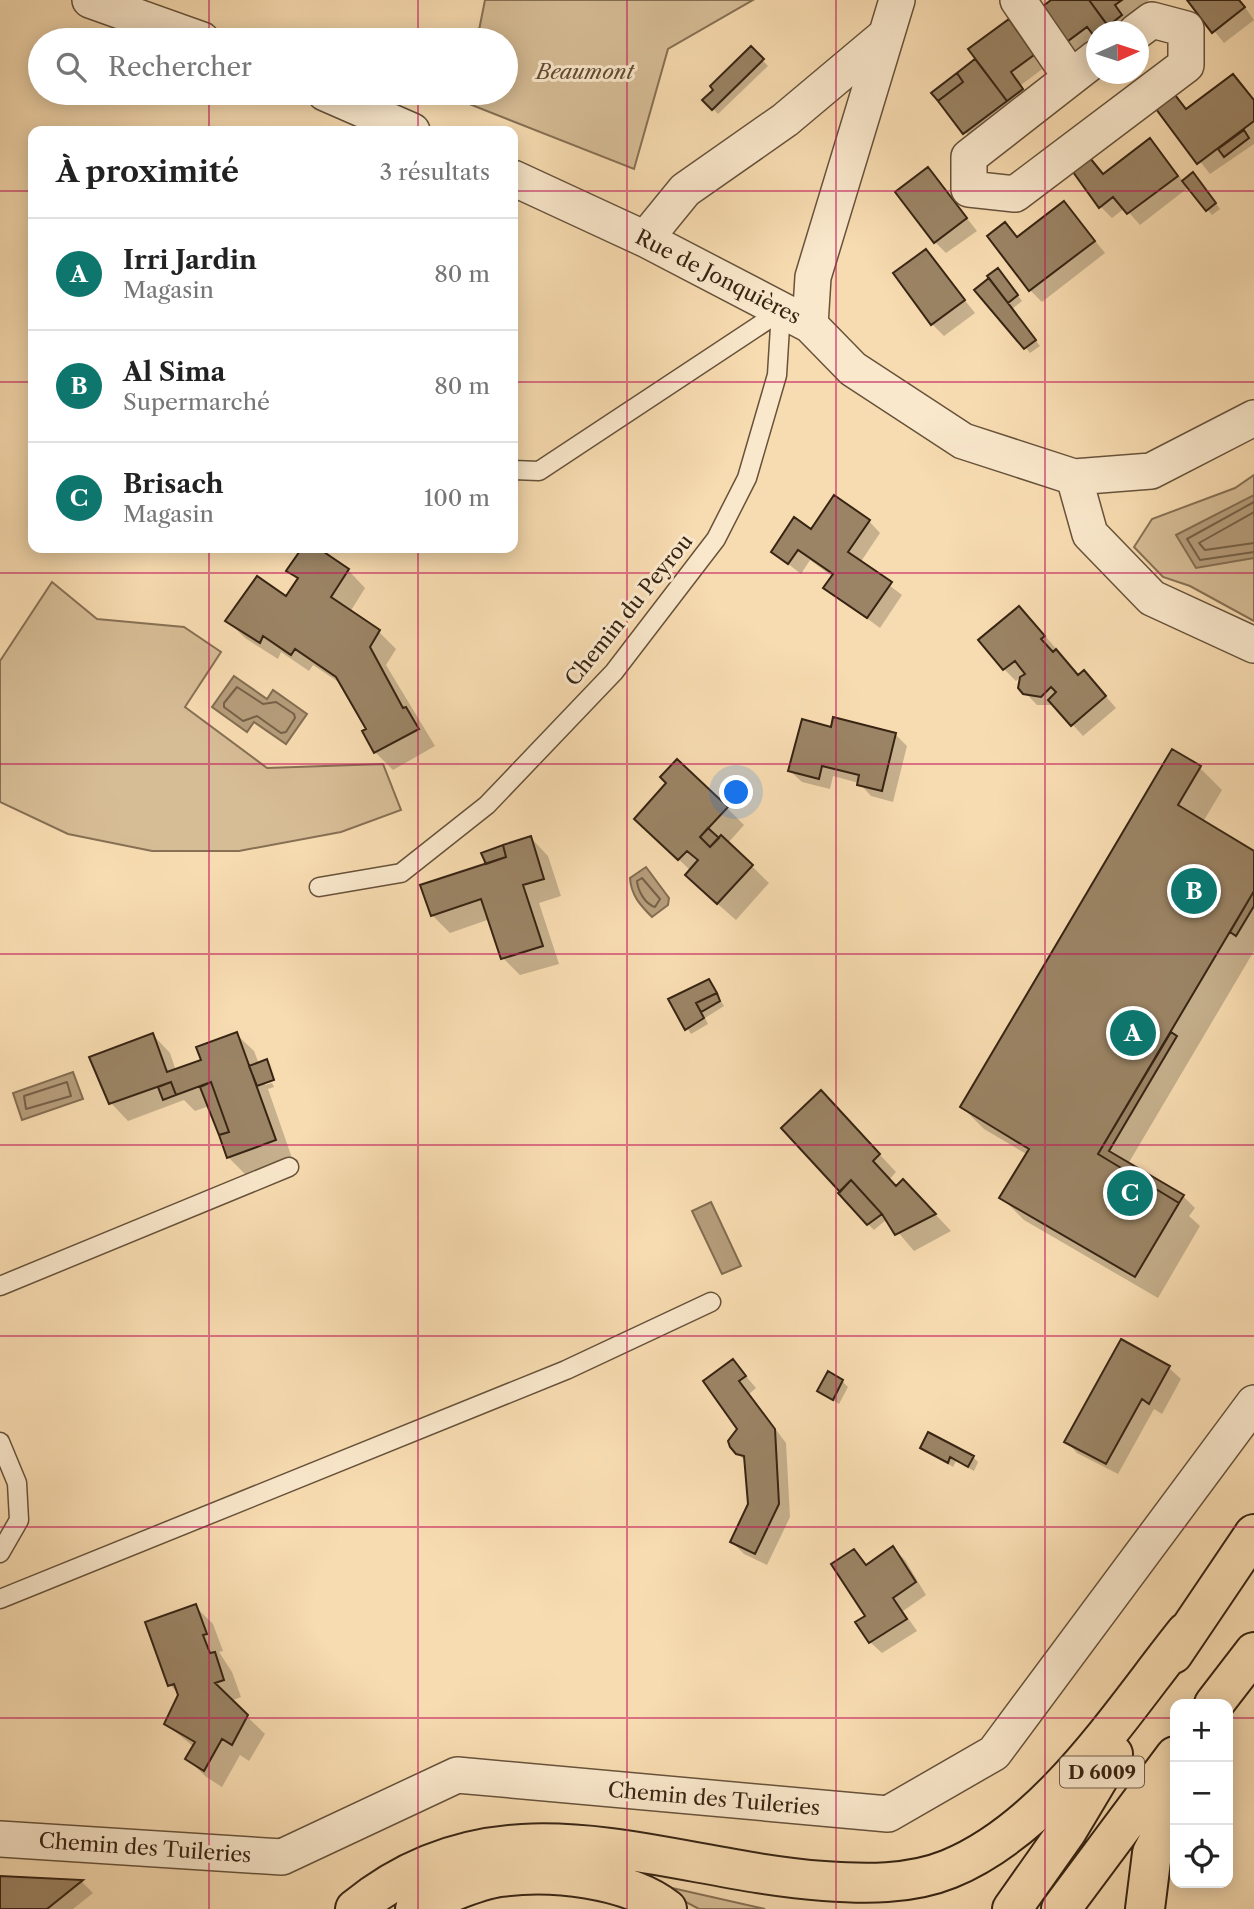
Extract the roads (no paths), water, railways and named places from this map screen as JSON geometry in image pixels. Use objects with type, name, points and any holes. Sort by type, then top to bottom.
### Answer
[{"type":"main road","name":"D 6009","points":[[1012,1909],[1067,1831],[1186,1632],[1254,1534]]},
{"type":"main road","points":[[355,1909],[373,1894],[423,1867],[467,1852],[522,1843],[571,1842],[632,1849],[794,1879],[845,1883],[911,1880],[950,1869],[1024,1822],[1070,1777],[1186,1632]]},
{"type":"main road","points":[[1218,1699],[1254,1652]]},
{"type":"main road","points":[[1233,1704],[1254,1669]]},
{"type":"main road","name":"D 6009","points":[[1061,1909],[1171,1762]]},
{"type":"main road","points":[[1144,1909],[1152,1853],[1170,1819]]},
{"type":"main road","points":[[415,1909],[425,1902],[500,1877],[582,1876],[656,1900],[667,1909]]},
{"type":"street","points":[[90,0],[168,28]]},
{"type":"street","points":[[796,318],[813,277],[897,0]]},
{"type":"street","points":[[1018,0],[1083,67],[969,157],[970,189],[1016,194],[1186,65],[1186,29],[1153,20],[1149,23]]},
{"type":"street","points":[[645,239],[685,190],[785,120],[885,36]]},
{"type":"street","points":[[342,105],[368,123]]},
{"type":"street","name":"Rue de Jonquières","points":[[518,180],[645,239],[796,318],[853,369],[963,441],[1074,477],[1151,471],[1254,418]]},
{"type":"street","points":[[1074,477],[1090,534],[1152,598],[1254,645]]},
{"type":"street","name":"Chemin des Tuileries","points":[[0,1839],[282,1857],[457,1775],[888,1814],[994,1753],[1254,1404]]},
{"type":"lane","points":[[518,470],[539,471],[796,318]]},
{"type":"lane","name":"Chemin du Peyrou","points":[[319,887],[401,873],[486,805],[614,672],[716,539],[747,478],[796,318]]},
{"type":"lane","points":[[0,1286],[289,1167]]},
{"type":"lane","points":[[0,1599],[566,1370],[711,1302]]},
{"type":"lane","points":[[0,1442],[17,1483],[19,1520],[0,1553]]},
{"type":"water","points":[[1254,495],[1254,558],[1196,568],[1176,535]]},
{"type":"water","points":[[234,676],[267,699],[273,690],[307,714],[286,744],[254,722],[247,732],[212,707]]},
{"type":"water","points":[[646,867],[669,898],[668,905],[652,917],[637,899],[630,878]]},
{"type":"water","points":[[73,1072],[83,1099],[22,1120],[13,1093]]},
{"type":"water","points":[[711,1202],[741,1266],[722,1274],[692,1211]]},
{"type":"place","name":"Al Sima","points":[[1194,891]]},
{"type":"place","name":"Irri Jardin","points":[[1133,1033]]},
{"type":"place","name":"Brisach","points":[[1130,1193]]},
{"type":"park label","name":"Beaumont","points":[[585,72]]}]
